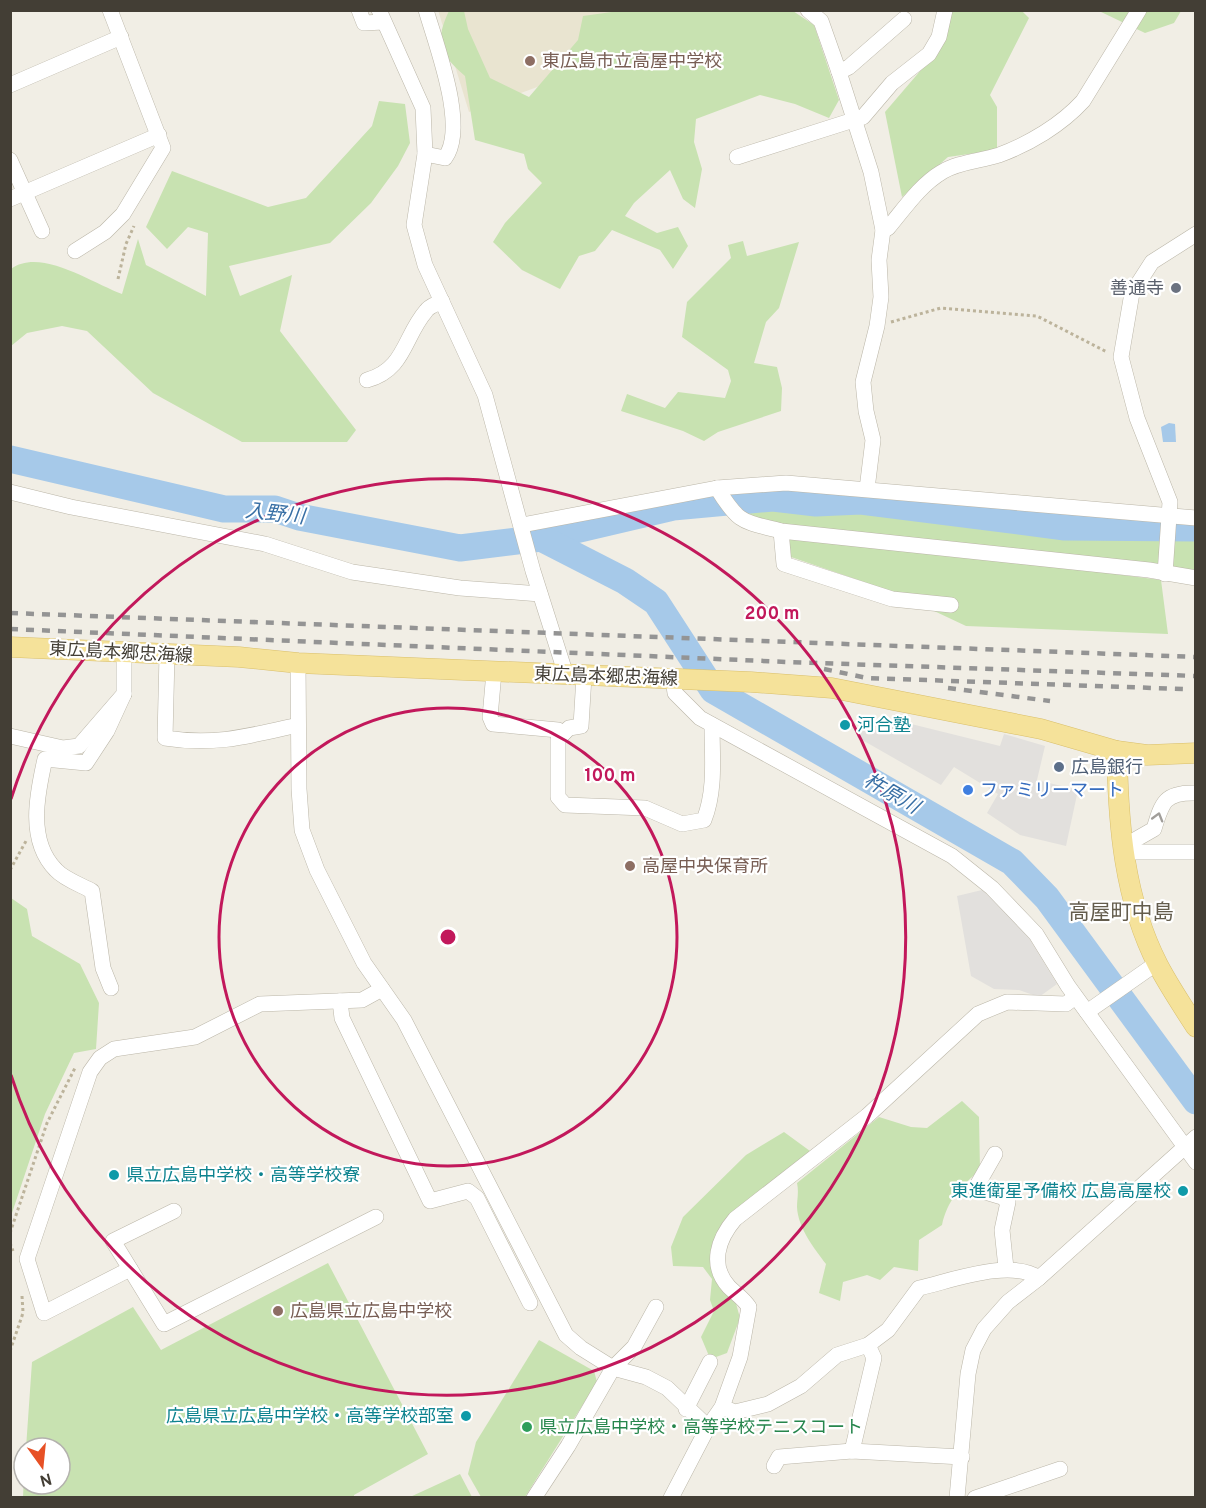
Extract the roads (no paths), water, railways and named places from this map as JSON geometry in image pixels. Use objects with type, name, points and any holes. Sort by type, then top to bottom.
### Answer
[{"type":"main road","name":"東広島本郷忠海線","points":[[10,647],[494,672],[751,681],[832,688],[1041,729],[1118,751],[1147,755],[1196,753]]},
{"type":"main road","points":[[1118,751],[1123,852],[1130,889],[1157,963],[1196,1027]]},
{"type":"street","points":[[75,251],[105,232],[123,214],[163,148],[110,10]]},
{"type":"street","points":[[359,10],[364,23],[381,16],[423,108],[425,154],[414,225],[425,265],[485,395],[540,594],[575,675],[581,726],[558,738],[558,796],[565,805],[645,808],[682,824],[704,820],[708,810],[713,774],[712,725]]},
{"type":"street","points":[[425,154],[445,158],[453,148],[451,93],[426,10]]},
{"type":"street","points":[[737,158],[863,117],[892,83],[929,54],[939,37],[945,10]]},
{"type":"street","points":[[883,230],[888,228],[926,183],[944,171],[999,155],[1050,129],[1073,113],[1083,101],[1139,10]]},
{"type":"street","points":[[812,12],[821,21],[855,120],[871,172],[883,230],[879,260],[881,297],[877,326],[863,382],[866,411],[873,440],[867,489]]},
{"type":"street","points":[[838,72],[849,67],[904,19]]},
{"type":"street","points":[[10,85],[121,37]]},
{"type":"street","points":[[10,199],[159,135]]},
{"type":"street","points":[[10,160],[42,231]]},
{"type":"street","points":[[1166,568],[1170,502],[1137,418],[1121,357],[1132,293],[1152,262],[1196,234]]},
{"type":"street","points":[[367,380],[381,376],[402,355],[426,309],[442,301]]},
{"type":"street","points":[[522,525],[718,490],[786,483],[1169,519],[1196,518]]},
{"type":"street","points":[[718,490],[732,513],[745,522],[781,531],[1166,568],[1196,578]]},
{"type":"street","points":[[10,492],[71,507],[265,544],[352,572],[460,588],[540,594]]},
{"type":"street","points":[[781,531],[784,564],[892,599],[951,605]]},
{"type":"street","points":[[111,988],[103,968],[92,891],[56,870],[41,845],[37,797],[45,759],[86,764],[103,727],[124,694],[124,653]]},
{"type":"street","points":[[167,655],[165,738],[190,742],[223,742],[298,725]]},
{"type":"street","points":[[298,663],[302,830],[322,880],[364,963],[404,1020],[566,1335],[581,1348],[613,1368],[646,1377],[667,1388],[686,1409],[708,1427]]},
{"type":"street","points":[[494,672],[490,717],[493,724],[558,730],[564,733]]},
{"type":"street","points":[[673,679],[675,693],[700,718],[952,856],[992,888],[1036,934],[1076,997],[1090,1009],[1190,1142],[1196,1162]]},
{"type":"street","points":[[10,736],[63,748],[79,746],[103,727]]},
{"type":"street","points":[[1123,852],[1133,841],[1154,829],[1161,804],[1172,795],[1196,793]]},
{"type":"street","points":[[1123,852],[1196,852]]},
{"type":"street","points":[[1090,1009],[1157,963]]},
{"type":"street","points":[[130,1269],[44,1313],[27,1259],[90,1072],[100,1058],[114,1049],[195,1037],[260,1004],[362,1000],[382,989]]},
{"type":"street","points":[[671,1497],[708,1427],[722,1407],[741,1357],[749,1307],[728,1286],[716,1263],[722,1234],[735,1219],[867,1116],[978,1014],[1007,1002],[1065,1004],[1076,997]]},
{"type":"street","points":[[340,1001],[342,1018],[430,1201],[468,1191],[477,1198],[530,1303]]},
{"type":"street","points":[[957,1497],[968,1374],[973,1350],[984,1329],[1002,1308],[1039,1278],[1190,1142]]},
{"type":"street","points":[[995,1154],[975,1189],[1002,1197],[1008,1202],[1002,1230],[1006,1268]]},
{"type":"street","points":[[174,1211],[113,1241],[164,1324],[376,1217]]},
{"type":"street","points":[[722,1407],[735,1412],[768,1404],[801,1386],[837,1355],[868,1345],[888,1330],[919,1288],[1006,1268],[1031,1273],[1039,1278]]},
{"type":"street","points":[[534,1497],[568,1446],[613,1368],[634,1347],[656,1307]]},
{"type":"street","points":[[852,1451],[874,1358],[868,1345]]},
{"type":"street","points":[[686,1409],[710,1362]]},
{"type":"street","points":[[774,1466],[779,1457],[852,1451],[962,1457]]},
{"type":"street","points":[[975,1497],[1060,1469]]},
{"type":"water","points":[[1169,423],[1175,424],[1176,442],[1163,442],[1161,427]]},
{"type":"waterway","name":"入野川","points":[[10,459],[224,509],[275,509],[299,517],[460,548],[541,538],[673,507],[773,498],[816,503],[861,501],[1065,527],[1196,528]]},
{"type":"waterway","name":"杵原川","points":[[541,538],[625,581],[656,602],[713,690],[1012,862],[1047,898],[1196,1101]]},
{"type":"railway","points":[[10,613],[1196,657]]},
{"type":"railway","points":[[10,629],[788,662],[1196,676]]},
{"type":"railway","points":[[824,669],[867,678],[1183,689]]},
{"type":"railway","points":[[948,688],[1050,701]]},
{"type":"place","name":"東広島市立高屋中学校","points":[[530,61]]},
{"type":"place","name":"善通寺","points":[[1176,288]]},
{"type":"place","name":"河合塾","points":[[845,725]]},
{"type":"place","name":"広島銀行","points":[[1059,767]]},
{"type":"place","name":"ファミリーマート","points":[[968,790]]},
{"type":"place","name":"高屋中央保育所","points":[[630,866]]},
{"type":"place","name":"県立広島中学校・高等学校寮","points":[[114,1175]]},
{"type":"place","name":"東進衛星予備校 広島高屋校","points":[[1183,1191]]},
{"type":"place","name":"広島県立広島中学校","points":[[278,1311]]},
{"type":"place","name":"広島県立広島中学校・高等学校部室","points":[[466,1416]]},
{"type":"place","name":"県立広島中学校・高等学校テニスコート","points":[[527,1427]]},
{"type":"district","name":"高屋町中島","points":[[1121,912]]}]
